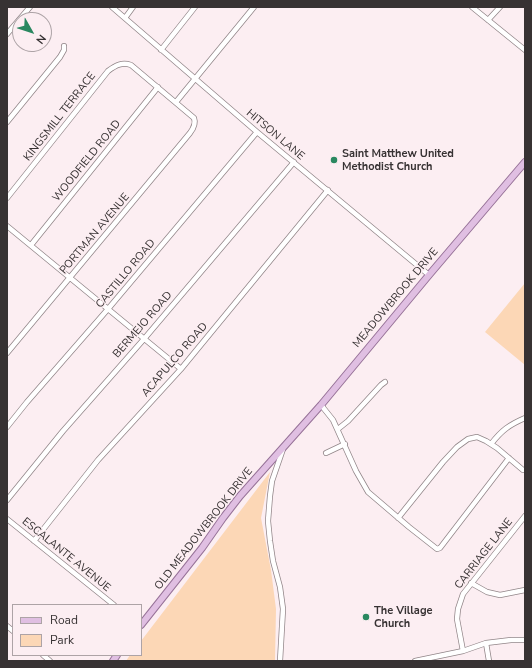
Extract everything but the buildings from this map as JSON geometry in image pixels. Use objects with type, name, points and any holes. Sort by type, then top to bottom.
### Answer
[{"type":"main road","name":"MEADOWBROOK DRIVE","points":[[283,448],[321,405],[525,162]]},
{"type":"main road","name":"OLD MEADOWBROOK DRIVE","points":[[142,624],[202,548],[240,496],[283,448]]},
{"type":"street","points":[[7,34],[30,7]]},
{"type":"street","name":"HITSON LANE","points":[[112,7],[257,132],[429,275]]},
{"type":"street","points":[[125,18],[133,7]]},
{"type":"street","points":[[161,50],[195,7]]},
{"type":"street","points":[[158,87],[176,102],[254,7]]},
{"type":"street","points":[[472,7],[525,50]]},
{"type":"street","points":[[488,20],[500,7]]},
{"type":"street","points":[[7,122],[60,57],[64,50],[64,46]]},
{"type":"street","name":"KINGSMILL TERRACE","points":[[7,198],[108,71],[120,64],[124,63],[131,65],[158,87]]},
{"type":"street","name":"WOODFIELD ROAD","points":[[30,245],[158,87]]},
{"type":"street","name":"PORTMAN AVENUE","points":[[7,353],[193,129],[195,121],[194,118],[176,102]]},
{"type":"street","name":"CASTILLO ROAD","points":[[7,427],[257,132]]},
{"type":"street","name":"BERMEJO ROAD","points":[[7,500],[63,431],[294,162]]},
{"type":"street","name":"ACAPULCO ROAD","points":[[34,540],[98,460],[181,369],[328,190]]},
{"type":"street","points":[[7,226],[181,369]]},
{"type":"street","points":[[338,429],[348,421],[385,382]]},
{"type":"street","points":[[321,405],[338,429],[356,471],[368,492],[398,518],[438,549],[509,458]]},
{"type":"street","points":[[491,444],[504,430],[525,418]]},
{"type":"street","points":[[398,518],[457,447],[463,442],[473,438],[480,438],[491,444],[523,470],[525,470]]},
{"type":"street","points":[[326,453],[345,444]]},
{"type":"street","points":[[280,661],[283,609],[270,541],[268,521],[272,482],[283,448]]},
{"type":"street","name":"CARRIAGE LANE","points":[[463,650],[457,619],[458,609],[463,594],[525,516]]},
{"type":"street","name":"ESCALANTE AVENUE","points":[[7,519],[113,604]]},
{"type":"street","points":[[471,583],[487,592],[500,595],[525,590]]},
{"type":"street","points":[[415,661],[439,658],[486,643],[525,640]]},
{"type":"street","points":[[486,643],[489,661]]},
{"type":"green space","points":[[525,283],[525,365],[485,332]]},
{"type":"green space","points":[[270,472],[261,518],[271,570],[276,609],[275,661],[126,661],[129,656],[142,656],[142,640]]},
{"type":"place","name":"Saint Matthew United Methodist Church","points":[[334,160]]},
{"type":"place","name":"The Village Church","points":[[366,617]]}]
